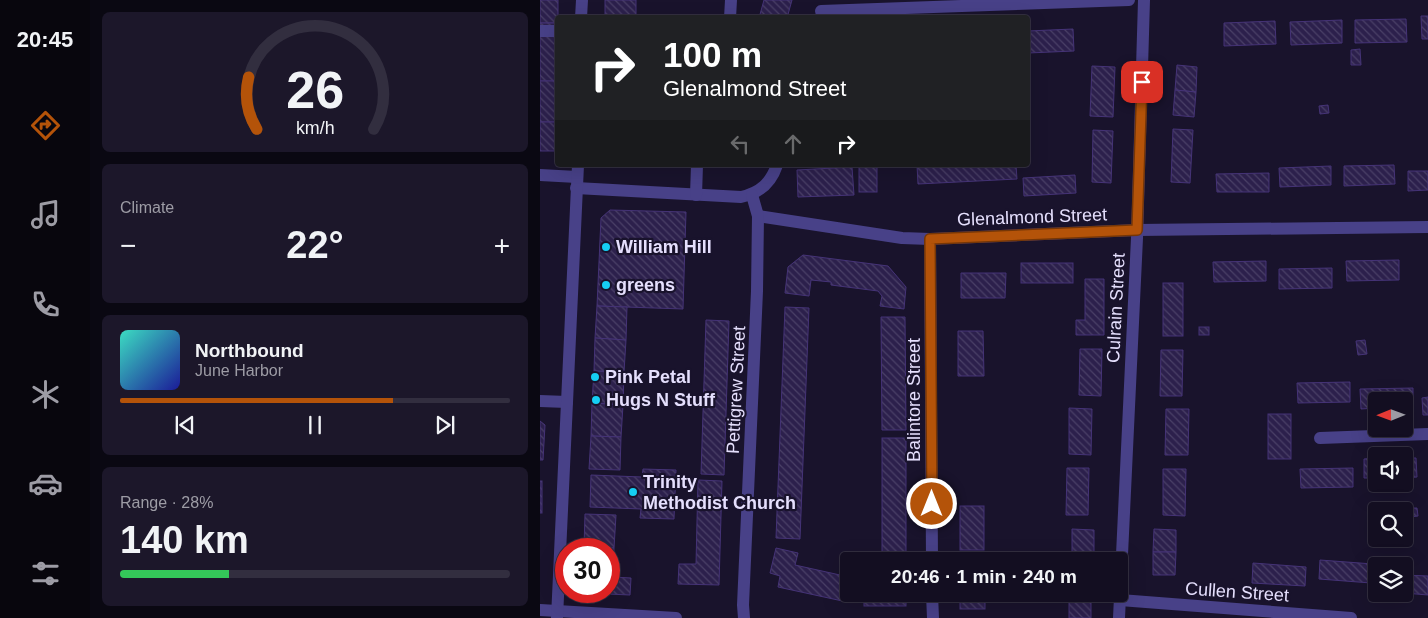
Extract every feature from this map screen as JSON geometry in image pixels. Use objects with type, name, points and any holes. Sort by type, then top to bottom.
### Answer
[{"type":"street","points":[[582,0],[582,15]]},
{"type":"street","points":[[730,15],[731,0]]},
{"type":"street","points":[[822,10],[1129,0]]},
{"type":"street","name":"Culrain Street","points":[[1122,552],[1137,230],[1144,0]]},
{"type":"street","points":[[540,31],[555,31]]},
{"type":"street","points":[[696,195],[697,167]]},
{"type":"street","points":[[540,175],[577,177],[696,195],[741,197],[752,195],[762,188],[769,181],[776,167]]},
{"type":"street","points":[[557,615],[577,177]]},
{"type":"street","name":"Pettigrew Street","points":[[744,618],[743,605],[757,300],[758,216],[752,195]]},
{"type":"street","name":"Glenalmond Street","points":[[758,216],[902,238],[930,239],[1137,230],[1428,227]]},
{"type":"street","name":"Balintore Street","points":[[930,239],[932,552]]},
{"type":"street","points":[[540,401],[567,402]]},
{"type":"street","points":[[1320,438],[1428,434]]},
{"type":"street","name":"Cullen Street","points":[[1128,601],[1351,618]]},
{"type":"street","points":[[932,602],[932,618]]},
{"type":"street","name":"Culrain Street","points":[[1119,618],[1120,602]]},
{"type":"street","points":[[540,610],[557,615],[676,618]]},
{"type":"building","points":[[540,0],[558,0],[558,15],[555,15],[555,23],[540,23]]},
{"type":"building","points":[[605,0],[636,0],[636,15],[605,15]]},
{"type":"building","points":[[764,0],[792,0],[788,15],[760,15]]},
{"type":"building","points":[[1421,16],[1428,16],[1428,39],[1422,39]]},
{"type":"building","points":[[1406,19],[1407,42],[1355,43],[1355,20]]},
{"type":"building","points":[[1342,20],[1342,43],[1291,45],[1290,22]]},
{"type":"building","points":[[1275,21],[1276,44],[1224,46],[1224,23]]},
{"type":"building","points":[[540,23],[555,23],[555,81],[540,81]]},
{"type":"building","points":[[1073,29],[1074,51],[1030,53],[1030,31]]},
{"type":"building","points":[[1360,49],[1361,65],[1351,65],[1351,50]]},
{"type":"building","points":[[1177,65],[1197,67],[1196,92],[1175,90]]},
{"type":"building","points":[[1092,66],[1115,67],[1113,117],[1090,116]]},
{"type":"building","points":[[540,81],[555,81],[555,122],[540,122]]},
{"type":"building","points":[[1175,90],[1196,92],[1194,117],[1173,115]]},
{"type":"building","points":[[1328,105],[1329,113],[1320,114],[1319,106]]},
{"type":"building","points":[[540,122],[555,122],[555,151],[540,151]]},
{"type":"building","points":[[1173,129],[1193,130],[1190,183],[1171,182]]},
{"type":"building","points":[[1093,130],[1113,131],[1111,183],[1092,182]]},
{"type":"building","points":[[1394,165],[1395,184],[1344,186],[1344,166]]},
{"type":"building","points":[[1331,166],[1331,185],[1280,187],[1279,168]]},
{"type":"building","points":[[852,167],[854,195],[798,197],[797,170]]},
{"type":"building","points":[[859,167],[877,167],[877,192],[859,192]]},
{"type":"building","points":[[917,167],[1016,167],[1017,179],[918,184]]},
{"type":"building","points":[[1408,171],[1428,171],[1428,190],[1408,191]]},
{"type":"building","points":[[1269,173],[1269,192],[1217,192],[1216,174]]},
{"type":"building","points":[[1075,175],[1076,193],[1024,196],[1023,178]]},
{"type":"building","points":[[610,210],[686,212],[683,309],[597,306],[601,218]]},
{"type":"building","points":[[803,255],[888,266],[906,287],[904,309],[880,306],[882,296],[878,291],[831,285],[831,282],[811,280],[809,296],[785,293],[788,267]]},
{"type":"building","points":[[1399,260],[1399,280],[1347,281],[1346,261]]},
{"type":"building","points":[[1266,261],[1266,281],[1214,282],[1213,262]]},
{"type":"building","points":[[1021,263],[1073,263],[1073,283],[1021,283]]},
{"type":"building","points":[[1332,268],[1332,288],[1279,289],[1279,269]]},
{"type":"building","points":[[961,273],[1006,273],[1005,298],[961,298]]},
{"type":"building","points":[[1085,279],[1104,279],[1104,335],[1076,335],[1076,320],[1085,320]]},
{"type":"building","points":[[1163,283],[1183,283],[1183,336],[1163,336]]},
{"type":"building","points":[[597,306],[627,307],[626,340],[595,338]]},
{"type":"building","points":[[785,307],[809,308],[800,539],[776,538]]},
{"type":"building","points":[[881,317],[905,317],[906,430],[882,430]]},
{"type":"building","points":[[706,320],[729,321],[724,475],[701,474]]},
{"type":"building","points":[[1199,327],[1209,327],[1209,335],[1199,335]]},
{"type":"building","points":[[958,331],[983,331],[984,376],[958,376]]},
{"type":"building","points":[[595,338],[626,340],[624,372],[594,371]]},
{"type":"building","points":[[1365,340],[1367,354],[1358,355],[1356,341]]},
{"type":"building","points":[[1080,349],[1102,349],[1101,396],[1079,395]]},
{"type":"building","points":[[1161,350],[1183,350],[1182,396],[1160,396]]},
{"type":"building","points":[[594,371],[624,372],[623,405],[592,403]]},
{"type":"building","points":[[1350,382],[1350,402],[1298,403],[1297,383]]},
{"type":"building","points":[[1413,388],[1413,392],[1368,392],[1368,409],[1361,409],[1360,389]]},
{"type":"building","points":[[1428,397],[1428,415],[1423,415],[1422,398]]},
{"type":"building","points":[[592,403],[623,405],[621,437],[591,436]]},
{"type":"building","points":[[1069,408],[1092,409],[1091,455],[1069,454]]},
{"type":"building","points":[[1166,409],[1189,409],[1188,455],[1165,455]]},
{"type":"building","points":[[1268,414],[1291,414],[1291,459],[1268,459]]},
{"type":"building","points":[[540,421],[545,425],[543,460],[540,460]]},
{"type":"building","points":[[591,436],[621,437],[620,470],[589,469]]},
{"type":"building","points":[[882,438],[906,438],[906,552],[882,552]]},
{"type":"building","points":[[1413,458],[1416,458],[1417,477],[1413,477]]},
{"type":"building","points":[[1364,459],[1368,459],[1368,478],[1364,478]]},
{"type":"building","points":[[1067,468],[1089,468],[1088,515],[1066,515]]},
{"type":"building","points":[[1353,468],[1353,487],[1301,488],[1300,469]]},
{"type":"building","name":"Trinity Methodist Church","points":[[643,469],[676,470],[674,519],[640,518],[641,509],[590,507],[591,475],[642,477]]},
{"type":"building","points":[[1163,469],[1186,469],[1185,516],[1163,515]]},
{"type":"building","points":[[698,480],[722,481],[719,585],[678,584],[679,564],[696,564]]},
{"type":"building","points":[[540,481],[542,481],[542,513],[540,513]]},
{"type":"building","points":[[960,506],[984,506],[984,550],[960,550]]},
{"type":"building","points":[[1413,508],[1417,508],[1418,516],[1413,517]]},
{"type":"building","points":[[585,514],[616,515],[615,538],[584,538]]},
{"type":"building","points":[[1072,529],[1094,530],[1094,552],[1072,552]]},
{"type":"building","points":[[1154,529],[1176,530],[1176,552],[1153,552]]},
{"type":"building","points":[[776,548],[798,553],[795,565],[840,575],[840,600],[778,587],[780,576],[770,573]]},
{"type":"building","points":[[1153,552],[1176,552],[1175,575],[1153,575]]},
{"type":"building","points":[[1320,560],[1368,564],[1368,583],[1319,579]]},
{"type":"building","points":[[1253,563],[1306,567],[1305,586],[1252,583]]},
{"type":"building","points":[[1413,575],[1428,576],[1428,595],[1413,594]]},
{"type":"building","points":[[620,577],[631,578],[630,595],[620,595]]},
{"type":"building","points":[[864,602],[906,602],[906,606],[864,606]]},
{"type":"building","points":[[960,602],[985,602],[985,609],[960,609]]},
{"type":"building","points":[[1069,602],[1091,602],[1091,618],[1069,618]]},
{"type":"place","name":"William Hill","points":[[606,247]]},
{"type":"place","name":"greens","points":[[606,285]]},
{"type":"place","name":"Pink Petal","points":[[595,377]]},
{"type":"place","name":"Hugs N Stuff","points":[[596,400]]},
{"type":"place","name":"Trinity Methodist Church","points":[[633,492]]},
{"type":"route","points":[[932,504],[930,239],[1137,230],[1142,82]]}]
